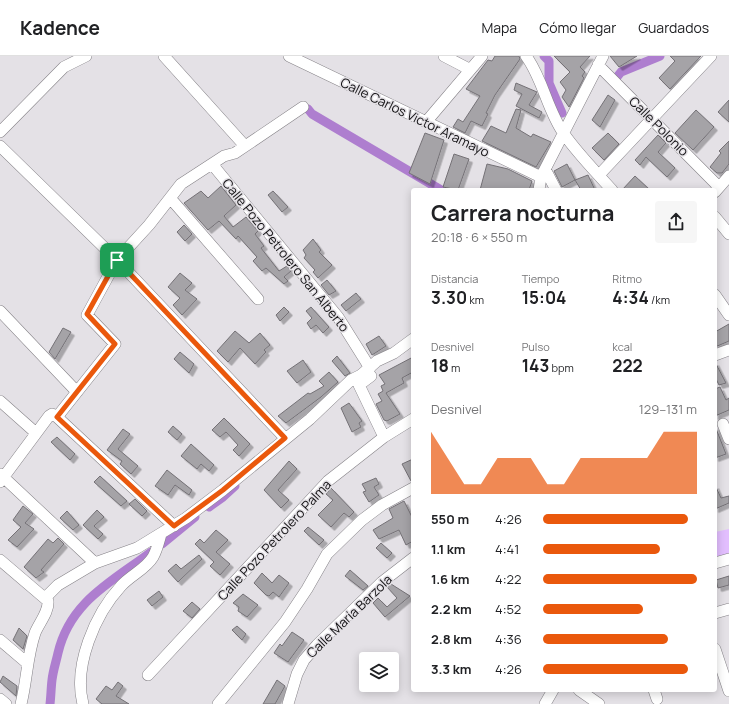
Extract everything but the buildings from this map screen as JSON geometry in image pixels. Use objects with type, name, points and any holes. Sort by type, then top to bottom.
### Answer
[{"type":"street","points":[[0,132],[64,67],[86,56]]},
{"type":"street","points":[[164,56],[245,146]]},
{"type":"street","name":"Calle Carlos Victor Aramayo","points":[[289,56],[426,122],[543,173]]},
{"type":"street","points":[[444,56],[470,69]]},
{"type":"street","points":[[426,122],[482,56]]},
{"type":"street","points":[[526,56],[534,66],[545,98],[563,133],[610,188]]},
{"type":"street","points":[[599,175],[711,56]]},
{"type":"street","points":[[540,188],[543,173],[601,61]]},
{"type":"street","name":"Calle Polonio","points":[[601,61],[716,188]]},
{"type":"street","points":[[57,417],[115,344],[87,314],[117,260],[171,199],[174,191],[180,184],[245,146],[303,107]]},
{"type":"street","points":[[0,146],[117,260],[285,438]]},
{"type":"street","name":"Calle Pozo Petrolero San Alberto","points":[[212,164],[338,317],[370,368]]},
{"type":"street","points":[[543,173],[553,188]]},
{"type":"street","points":[[717,189],[729,176]]},
{"type":"street","points":[[171,199],[258,298]]},
{"type":"street","points":[[717,219],[729,234]]},
{"type":"street","points":[[717,298],[729,315]]},
{"type":"street","points":[[0,311],[77,392]]},
{"type":"street","points":[[45,598],[58,585],[95,563],[137,548],[174,526],[223,490],[310,419],[351,380],[370,368],[377,361],[394,353],[411,341]]},
{"type":"street","points":[[384,437],[359,385],[382,366],[411,349]]},
{"type":"street","points":[[717,354],[729,350]]},
{"type":"street","points":[[0,401],[36,433]]},
{"type":"street","points":[[95,563],[1,478],[52,414],[174,526]]},
{"type":"street","name":"Calle Pozo Petrolero Palma","points":[[148,675],[328,481],[384,437],[411,420]]},
{"type":"street","points":[[722,424],[729,439]]},
{"type":"street","points":[[218,704],[285,622],[307,589],[327,554],[362,520],[382,505],[411,489]]},
{"type":"street","points":[[83,704],[80,682],[81,668],[94,630],[116,592],[152,559],[161,534]]},
{"type":"street","points":[[717,562],[729,559]]},
{"type":"street","points":[[0,560],[45,598],[49,605],[37,628],[27,663],[21,704]]},
{"type":"street","name":"Calle María Barzola","points":[[288,704],[297,674],[304,660],[317,645],[382,582],[411,560]]},
{"type":"street","points":[[717,612],[729,609]]},
{"type":"street","points":[[0,640],[27,663]]},
{"type":"street","points":[[717,655],[729,691]]},
{"type":"street","points":[[545,704],[552,692]]},
{"type":"street","points":[[582,692],[598,704]]},
{"type":"street","points":[[0,699],[6,704]]},
{"type":"shaded area","points":[[729,529],[729,557],[717,560],[717,532]]},
{"type":"waterway","points":[[544,56],[549,61],[549,83],[562,113]]},
{"type":"waterway","points":[[617,77],[621,72],[660,56]]},
{"type":"waterway","points":[[308,109],[312,114],[438,188]]},
{"type":"waterway","points":[[209,507],[235,486]]},
{"type":"waterway","points":[[162,544],[195,517]]},
{"type":"waterway","points":[[50,704],[52,677],[58,653],[64,635],[72,619],[95,594],[151,552]]},
{"type":"route","points":[[117,260],[285,438],[209,502],[174,526],[57,417],[115,344],[87,314],[117,260]]}]
